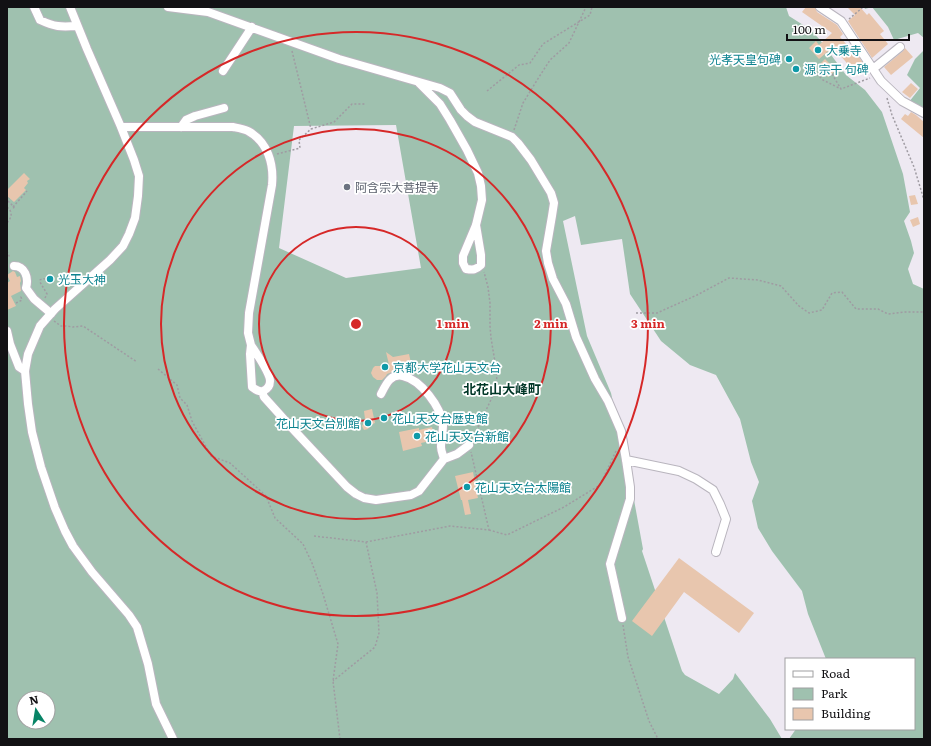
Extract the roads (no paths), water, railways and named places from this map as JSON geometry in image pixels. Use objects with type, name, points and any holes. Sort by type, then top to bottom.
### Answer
[{"type":"street","points":[[34,7],[40,20],[53,26],[77,26]]},
{"type":"street","points":[[71,7],[77,26],[134,160],[139,176],[138,196],[134,218],[123,246],[40,326],[28,354],[25,372],[28,404],[32,432],[41,467],[55,508],[73,546],[92,572],[137,626],[148,664],[156,704],[173,739]]},
{"type":"street","points":[[168,7],[208,12],[339,59],[440,88],[450,93],[461,110],[475,122],[512,137],[531,160],[551,193],[554,203],[546,251],[553,279],[566,304],[576,337],[595,379],[608,401],[621,431],[630,487],[630,499],[610,564],[622,618]]},
{"type":"street","points":[[820,7],[843,24],[885,85],[902,102],[924,113]]},
{"type":"street","points":[[223,71],[252,28]]},
{"type":"street","points":[[875,71],[900,47]]},
{"type":"street","points":[[419,83],[444,110],[464,144],[478,173],[482,186],[482,200],[476,225],[463,256],[463,263],[466,269],[472,270],[477,269],[481,265],[481,255],[476,225]]},
{"type":"street","points":[[181,127],[186,120],[224,108]]},
{"type":"street","points":[[121,127],[234,127],[248,131],[266,148],[271,161],[273,175],[250,308],[248,333],[251,345],[265,368],[270,382],[269,387],[266,390],[256,390],[252,387],[250,354],[251,345]]},
{"type":"street","points":[[463,256],[468,252],[473,251],[478,252],[481,255]]},
{"type":"street","points":[[14,266],[19,266],[22,268],[28,281],[26,288],[30,295],[49,316]]},
{"type":"street","points":[[7,331],[10,344],[19,367],[25,372]]},
{"type":"street","points":[[381,394],[386,383],[393,377],[401,375],[409,378],[419,385],[434,401],[439,413],[443,425],[441,449],[444,459]]},
{"type":"street","points":[[262,391],[264,397],[347,487],[364,498],[376,500],[394,498],[411,495],[419,491],[444,459],[457,454],[469,445]]},
{"type":"street","points":[[626,460],[679,471],[696,479],[713,490],[726,519],[716,552]]},
{"type":"place","name":"大乗寺","points":[[818,50]]},
{"type":"place","name":"光孝天皇句碑","points":[[789,59]]},
{"type":"place","name":"源 宗干 句碑","points":[[796,69]]},
{"type":"place","name":"阿含宗大菩提寺","points":[[347,187]]},
{"type":"place","name":"光玉大神","points":[[50,279]]},
{"type":"place","name":"京都大学花山天文台","points":[[385,367]]},
{"type":"place","name":"花山天文台歴史館","points":[[384,418]]},
{"type":"place","name":"花山天文台別館","points":[[368,423]]},
{"type":"place","name":"花山天文台新館","points":[[417,436]]},
{"type":"place","name":"花山天文台太陽館","points":[[467,487]]},
{"type":"district","name":"北花山大峰町","points":[[502,388]]}]
